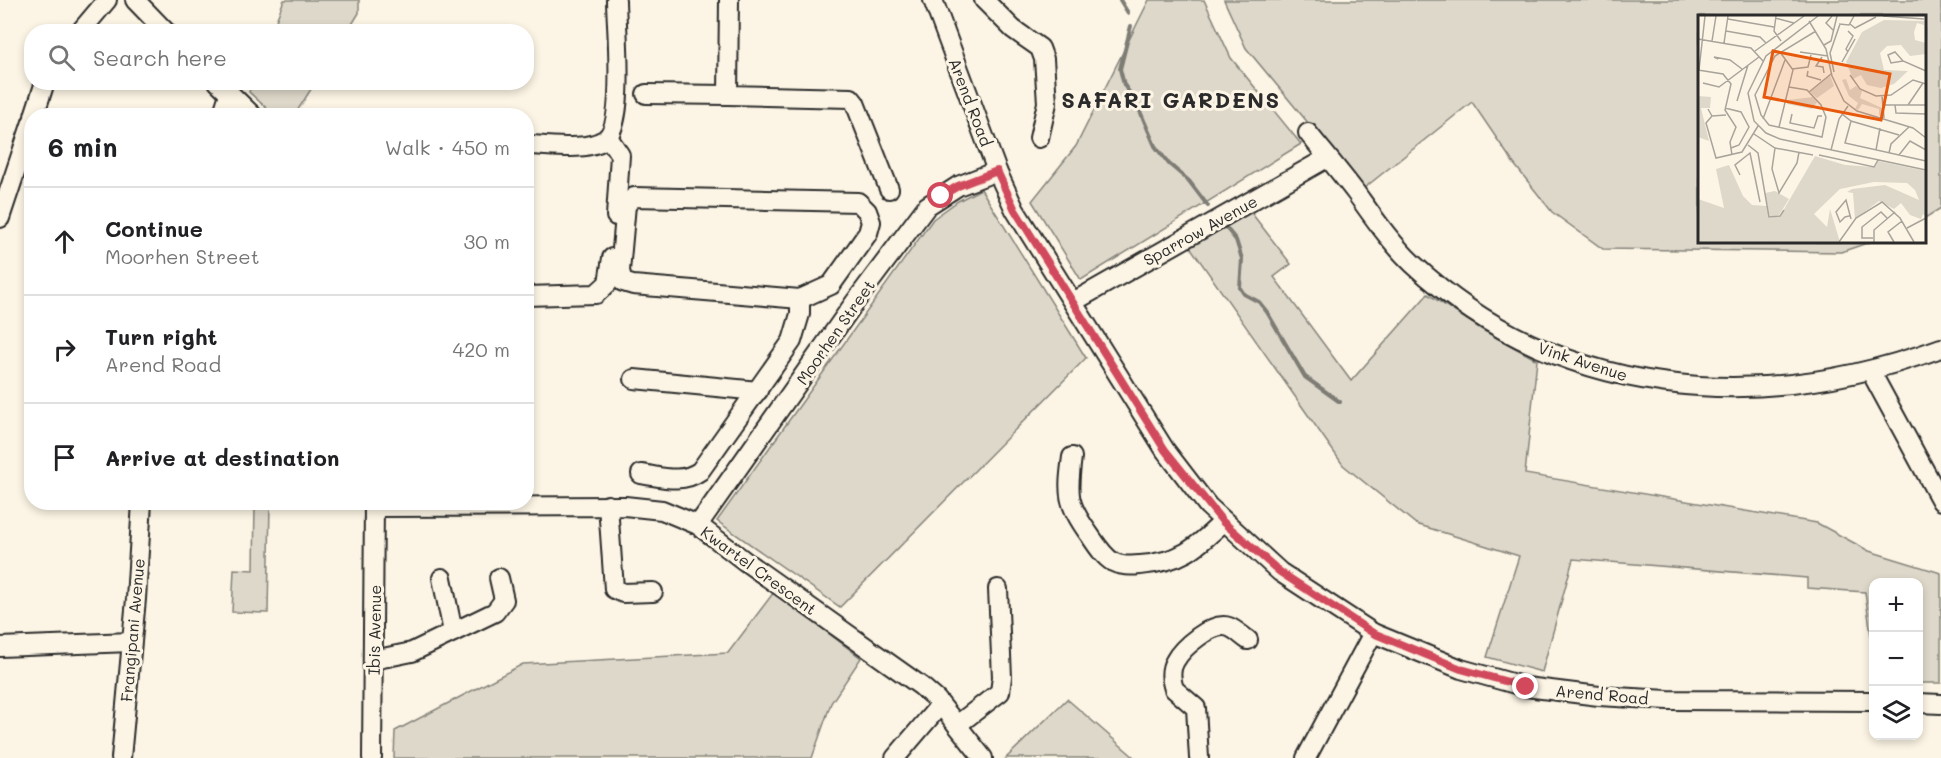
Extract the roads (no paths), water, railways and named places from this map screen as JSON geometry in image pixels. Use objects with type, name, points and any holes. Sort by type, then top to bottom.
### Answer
[{"type":"street","points":[[87,24],[107,0]]},
{"type":"street","points":[[135,0],[158,24]]},
{"type":"street","points":[[534,145],[579,146],[602,142],[615,125],[618,107],[616,0]]},
{"type":"street","points":[[728,95],[729,0]]},
{"type":"street","name":"Arend Road","points":[[933,0],[997,171],[1015,210],[1165,450],[1223,522],[1280,572],[1373,633],[1461,669],[1526,687],[1599,696],[1668,700],[1869,701]]},
{"type":"street","points":[[984,0],[1013,29],[1040,48],[1045,70],[1047,103],[1039,138]]},
{"type":"street","points":[[37,108],[42,90]]},
{"type":"street","points":[[223,108],[224,90]]},
{"type":"street","points":[[226,90],[245,108]]},
{"type":"street","points":[[646,94],[851,98],[889,189]]},
{"type":"street","name":"Vink Avenue","points":[[1308,133],[1394,244],[1413,264],[1503,330],[1554,354],[1596,369],[1655,383],[1778,386],[1871,372],[1941,348]]},
{"type":"street","points":[[534,296],[588,295],[602,290],[608,283],[611,271],[620,156],[608,137]]},
{"type":"street","points":[[0,218],[24,146]]},
{"type":"street","name":"Sparrow Avenue","points":[[1073,302],[1327,158]]},
{"type":"street","name":"Moorhen Street","points":[[698,525],[855,302],[927,206],[958,186],[997,171]]},
{"type":"street","points":[[634,197],[858,202],[867,211],[872,222],[868,233],[831,285],[800,299],[623,282],[620,271],[626,205],[634,197]]},
{"type":"street","points":[[831,285],[855,302]]},
{"type":"street","points":[[641,474],[678,480],[691,478],[700,471],[792,341],[800,314],[800,299]]},
{"type":"street","points":[[1871,372],[1941,501]]},
{"type":"street","points":[[634,379],[758,391]]},
{"type":"street","points":[[1072,458],[1069,501],[1075,514],[1100,550],[1114,562],[1128,566],[1157,564],[1181,557],[1199,545],[1223,522]]},
{"type":"street","name":"Kwartel Crescent","points":[[534,504],[608,505],[662,510],[698,525],[746,562],[886,660],[940,705],[983,758]]},
{"type":"street","points":[[608,505],[614,589],[622,593],[652,592]]},
{"type":"street","name":"Frangipani Avenue","points":[[121,758],[141,510]]},
{"type":"street","name":"Ibis Avenue","points":[[372,758],[374,510]]},
{"type":"street","points":[[442,578],[453,632]]},
{"type":"street","points":[[373,660],[403,656],[501,606],[504,600],[499,578]]},
{"type":"street","points":[[957,725],[1000,692],[1002,677],[998,589]]},
{"type":"street","points":[[1200,758],[1198,715],[1193,704],[1174,689],[1172,668],[1184,651],[1201,636],[1218,627],[1228,626],[1248,640]]},
{"type":"street","points":[[1306,758],[1373,633]]},
{"type":"street","points":[[0,646],[131,642]]},
{"type":"street","points":[[1923,703],[1941,704]]},
{"type":"street","points":[[895,758],[940,705]]},
{"type":"waterway","points":[[1120,0],[1128,13]]},
{"type":"waterway","points":[[1131,26],[1120,69],[1124,85],[1136,102],[1155,146],[1169,164],[1189,181],[1208,206]]},
{"type":"waterway","points":[[1223,224],[1236,240],[1242,259],[1240,288],[1244,294],[1259,302],[1267,312],[1305,377],[1340,402]]},
{"type":"district","name":"SAFARI GARDENS","points":[[1171,99]]}]
